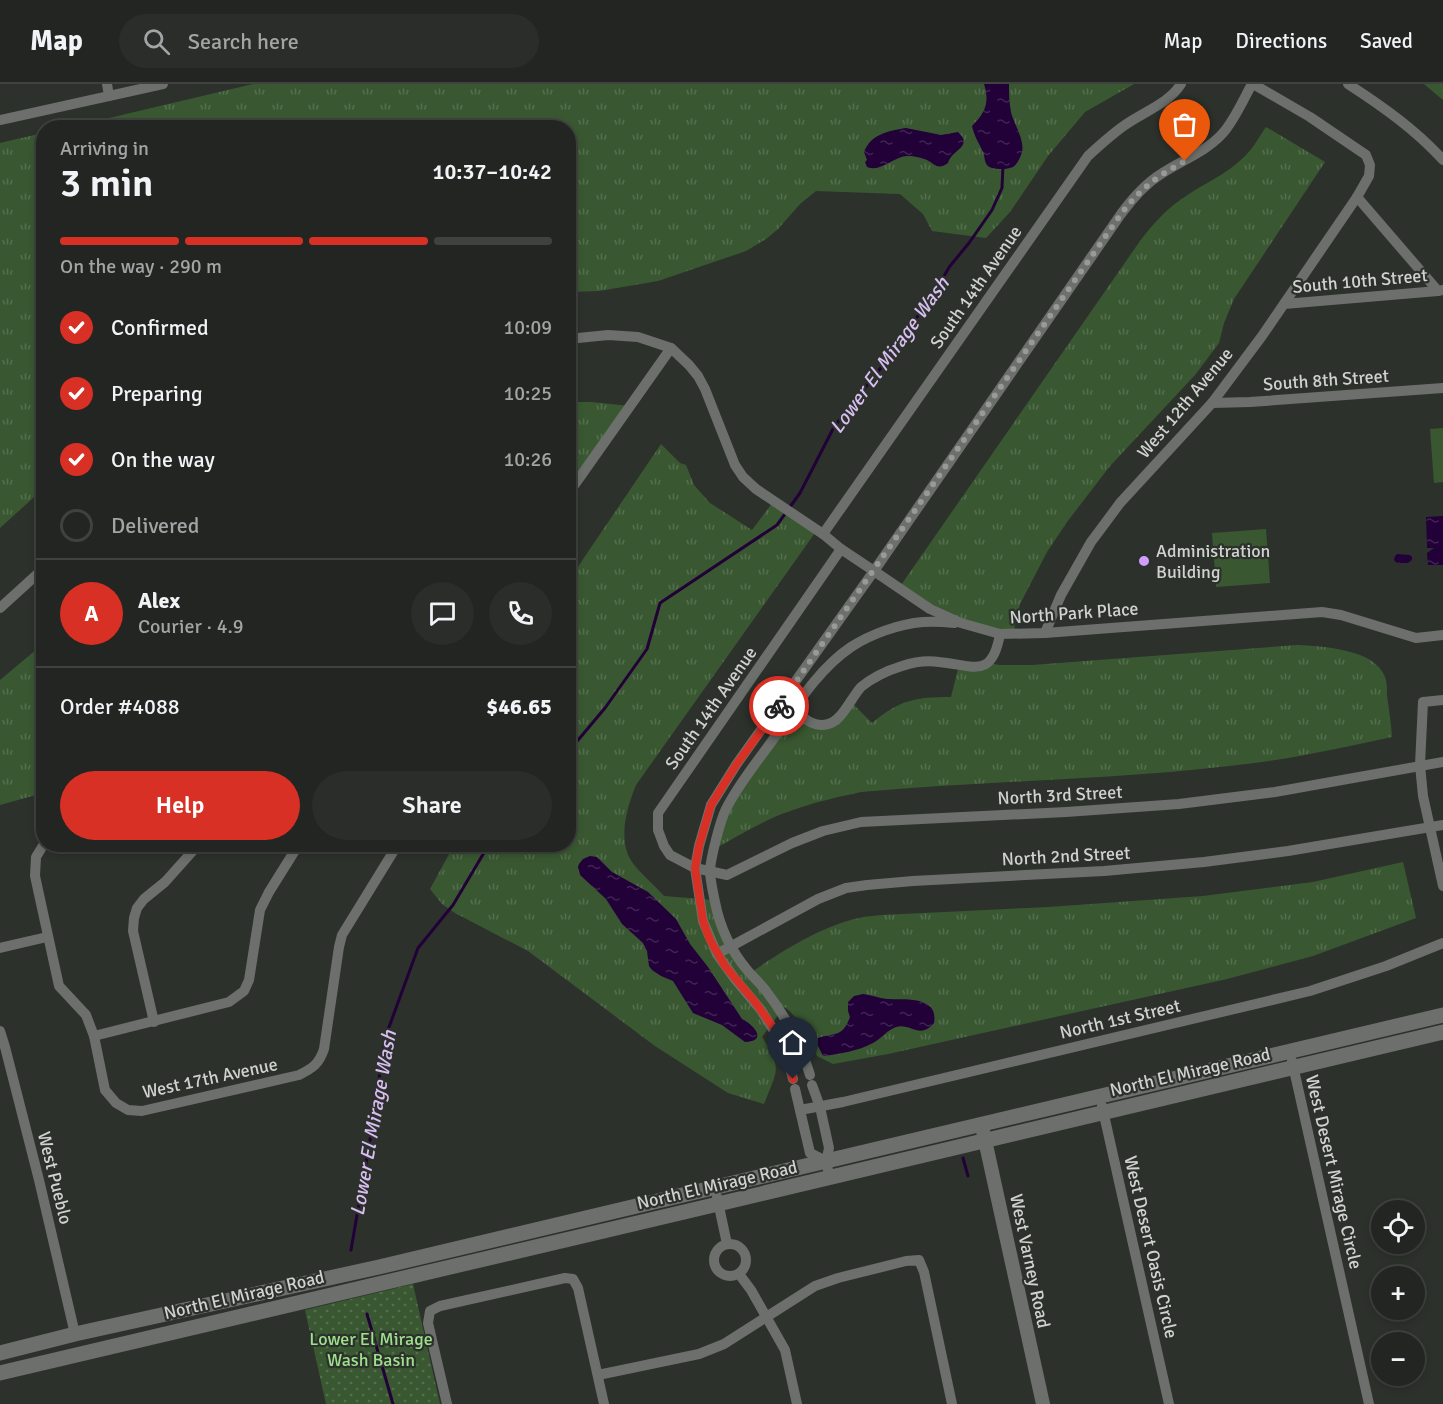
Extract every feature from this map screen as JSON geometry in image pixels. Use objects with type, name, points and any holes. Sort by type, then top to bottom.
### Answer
[{"type":"main road","name":"North El Mirage Road","points":[[0,1353],[826,1162],[1443,1015]]},
{"type":"main road","name":"North El Mirage Road","points":[[0,1373],[1443,1032]]},
{"type":"street","points":[[106,84],[109,96]]},
{"type":"street","points":[[0,120],[163,84]]},
{"type":"street","name":"South 14th Avenue","points":[[823,534],[1088,156],[1128,123],[1168,99],[1181,84]]},
{"type":"street","points":[[826,1162],[810,1153],[788,1060],[781,1042],[755,1002],[717,954],[703,921],[695,868],[711,805],[736,765],[874,572],[1133,198],[1160,174],[1185,161],[1222,134],[1252,84]]},
{"type":"street","name":"West 12th Avenue","points":[[1045,633],[1061,595],[1102,526],[1120,502],[1212,403],[1284,304],[1369,176],[1371,165],[1366,155],[1310,117],[1252,84]]},
{"type":"street","points":[[1348,84],[1378,104],[1426,142],[1443,160]]},
{"type":"street","points":[[1356,197],[1440,290]]},
{"type":"street","name":"South 10th Street","points":[[1284,304],[1440,290]]},
{"type":"street","name":"North Park Place","points":[[576,338],[608,335],[638,337],[671,348],[698,376],[735,465],[743,477],[874,572],[930,609],[961,623],[1000,634],[1045,633],[1322,612],[1341,615],[1416,638],[1443,635]]},
{"type":"street","points":[[576,483],[671,348]]},
{"type":"street","name":"South 8th Street","points":[[1212,403],[1443,388]]},
{"type":"street","name":"South 14th Avenue","points":[[710,871],[695,868],[670,855],[658,830],[658,813],[841,549]]},
{"type":"street","points":[[0,608],[36,575]]},
{"type":"street","points":[[830,1178],[826,1162],[829,1148],[820,1107],[803,1053],[785,1017],[738,958],[724,933],[714,900],[710,871],[714,849],[726,810],[750,771],[820,675],[836,659],[871,636],[904,626],[923,622],[961,623]]},
{"type":"street","points":[[781,703],[812,724],[820,726],[833,722],[840,717],[862,687],[901,666],[935,661],[969,667],[983,666],[992,659],[998,649],[1000,634]]},
{"type":"street","points":[[1443,700],[1423,702],[1420,765],[1423,796],[1443,886]]},
{"type":"street","name":"North 3rd Street","points":[[710,871],[727,875],[823,831],[861,822],[1179,804],[1275,792],[1443,762]]},
{"type":"street","name":"North 2nd Street","points":[[717,954],[818,899],[846,888],[913,880],[1104,870],[1204,862],[1288,851],[1443,825]]},
{"type":"street","name":"West 17th Avenue","points":[[39,852],[36,856],[35,876],[58,986],[86,1015],[94,1036],[105,1090],[116,1103],[128,1110],[142,1111],[299,1075],[316,1065],[324,1049],[342,935],[393,852]]},
{"type":"street","points":[[154,1022],[133,930],[134,918],[137,908],[144,899],[165,882],[192,852]]},
{"type":"street","points":[[94,1036],[229,1002],[244,991],[249,980],[260,910],[294,852]]},
{"type":"street","points":[[0,948],[47,937]]},
{"type":"street","name":"North 1st Street","points":[[800,1110],[1310,991],[1386,966],[1443,943]]},
{"type":"street","name":"West Pueblo","points":[[0,1031],[39,1180],[75,1334]]},
{"type":"street","name":"West Desert Mirage Circle","points":[[1290,1052],[1369,1404]]},
{"type":"street","name":"West Desert Oasis Circle","points":[[1100,1097],[1169,1404]]},
{"type":"street","name":"West Varney Road","points":[[982,1125],[1043,1404]]},
{"type":"street","points":[[715,1188],[727,1244]]},
{"type":"street","points":[[727,1244],[738,1246],[746,1254],[746,1266],[739,1274],[724,1275],[719,1272],[714,1263],[718,1249],[727,1244]]},
{"type":"street","points":[[598,1375],[699,1354],[724,1344],[815,1286],[837,1278],[906,1261],[919,1260],[924,1272],[952,1404]]},
{"type":"street","points":[[739,1274],[751,1290],[785,1350],[797,1404]]},
{"type":"street","points":[[447,1404],[428,1323],[430,1311],[440,1306],[564,1278],[573,1279],[578,1288],[604,1404]]},
{"type":"green space","points":[[253,84],[1134,84],[1085,112],[1048,156],[1010,212],[986,238],[932,231],[923,214],[900,194],[816,191],[800,204],[778,229],[746,251],[658,281],[599,291],[576,292],[576,120],[101,120]]},
{"type":"green space","points":[[1424,84],[1443,84],[1443,100]]},
{"type":"green space","points":[[1266,127],[1325,162],[1234,299],[1219,343],[1195,375],[1110,466],[1047,552],[1020,604],[1013,634],[961,623],[899,588],[1145,235],[1179,201],[1237,163],[1250,150]]},
{"type":"green space","points":[[36,135],[36,495],[0,528],[0,143]]},
{"type":"green space","points":[[576,402],[630,406],[576,484]]},
{"type":"green space","points":[[1443,428],[1443,482],[1434,483],[1430,429]]},
{"type":"green space","points":[[661,444],[680,463],[686,465],[694,485],[710,503],[752,530],[773,502],[817,530],[636,785],[625,823],[627,853],[635,866],[664,896],[714,900],[719,918],[750,973],[788,948],[830,927],[865,917],[1203,896],[1313,882],[1403,862],[1416,918],[1313,956],[1227,979],[888,1054],[833,1064],[817,1056],[800,1021],[784,1007],[762,1037],[773,1056],[776,1070],[764,1104],[728,1093],[655,1046],[528,951],[455,913],[442,904],[430,889],[450,852],[576,852],[576,570]]},
{"type":"green space","points":[[1266,529],[1270,583],[1216,587],[1212,533]]},
{"type":"green space","points":[[1297,645],[1333,648],[1371,660],[1385,677],[1392,737],[1295,757],[1212,768],[861,792],[818,802],[783,814],[714,849],[726,810],[794,710],[826,725],[850,701],[872,723],[891,709],[908,701],[951,697],[959,665],[988,663],[1032,665]]},
{"type":"green space","points":[[36,650],[36,795],[0,805],[0,680]]},
{"type":"green space","name":"Lower El Mirage Wash Basin","points":[[413,1284],[440,1404],[326,1404],[305,1310]]},
{"type":"water","points":[[984,84],[1009,84],[1011,112],[1022,147],[1019,160],[1010,168],[995,169],[987,165],[973,130],[972,126],[985,107]]},
{"type":"water","points":[[906,128],[941,135],[958,132],[964,141],[963,145],[948,163],[942,166],[908,156],[877,168],[867,167],[864,152],[871,141],[887,132]]},
{"type":"water","points":[[1443,516],[1443,565],[1428,565],[1427,553],[1434,548],[1427,548],[1426,517]]},
{"type":"water","points":[[1397,554],[1410,555],[1412,560],[1408,563],[1397,563],[1394,560]]},
{"type":"water","points":[[590,856],[597,857],[612,872],[648,892],[676,919],[690,944],[742,1019],[757,1032],[756,1039],[745,1042],[722,1025],[693,1013],[673,981],[652,970],[643,943],[622,924],[606,899],[580,875],[579,864]]},
{"type":"water","points":[[863,994],[926,1003],[934,1014],[934,1023],[929,1028],[920,1031],[901,1026],[896,1027],[867,1046],[849,1052],[823,1056],[818,1046],[818,1038],[841,1031],[850,1017],[848,1002],[854,996]]},
{"type":"waterway","name":"Lower El Mirage Wash","points":[[576,742],[605,708],[647,649],[660,603],[777,525],[800,493],[834,427],[895,350],[950,266],[992,210],[1002,188],[1003,165]]},
{"type":"waterway","name":"Lower El Mirage Wash","points":[[351,1250],[385,1038],[418,948],[453,905],[484,852]]},
{"type":"waterway","points":[[963,1158],[968,1176]]},
{"type":"waterway","name":"Lower El Mirage Wash","points":[[367,1314],[393,1404]]},
{"type":"way so far","points":[[779,706],[1121,214],[1133,198],[1160,174],[1185,161]]},
{"type":"place","name":"Administration Building","points":[[1144,561]]},
{"type":"route","points":[[779,706],[736,765],[711,805],[695,868],[703,921],[710,940],[725,966],[773,1027],[788,1060],[793,1079]]}]
